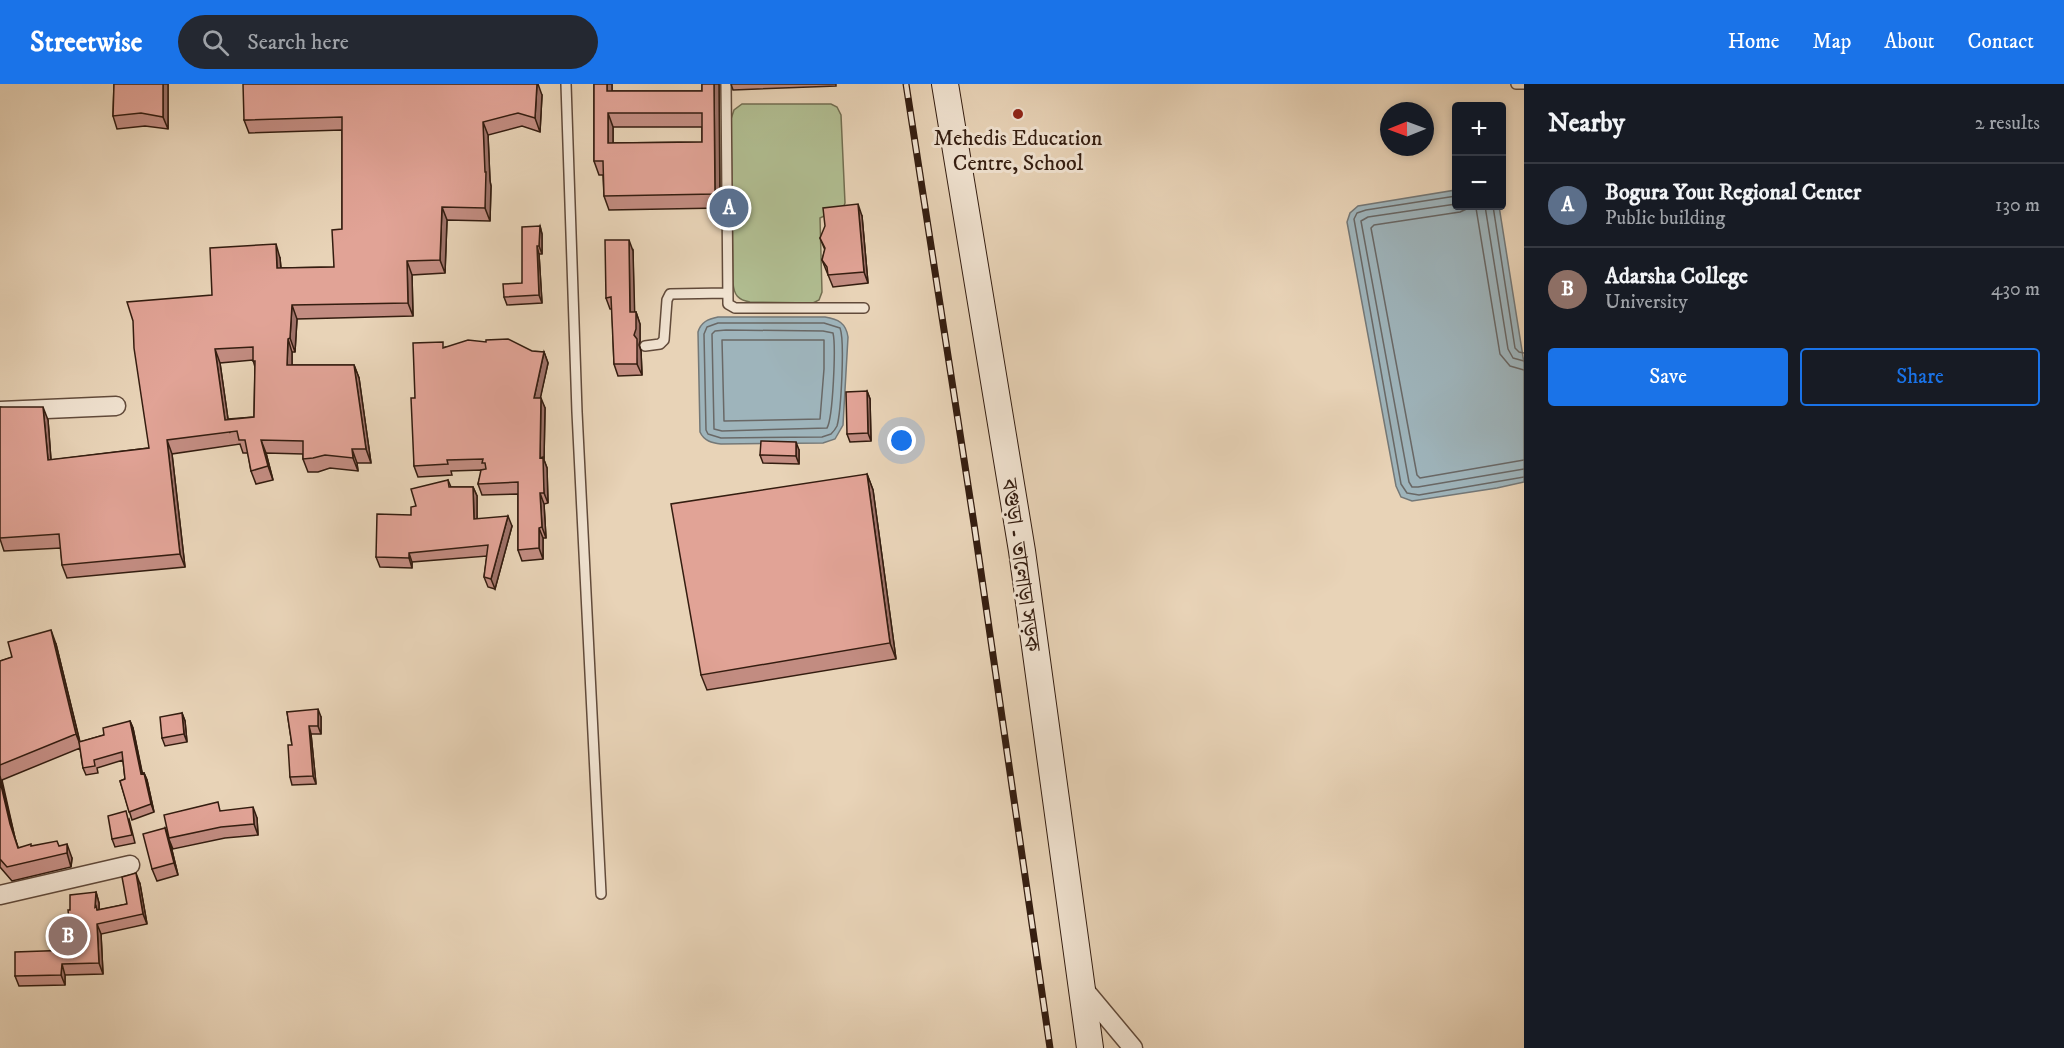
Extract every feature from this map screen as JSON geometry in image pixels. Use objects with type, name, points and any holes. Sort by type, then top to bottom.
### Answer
[{"type":"street","name":"বগুড়া - তালোড়া সড়ক","points":[[945,84],[1022,551],[1090,1048]]},
{"type":"street","points":[[0,411],[116,406]]},
{"type":"street","points":[[0,895],[130,865]]},
{"type":"street","points":[[1082,987],[1133,1048]]},
{"type":"lane","points":[[566,84],[577,412],[601,894]]},
{"type":"lane","points":[[726,84],[727,302],[732,308],[864,308]]},
{"type":"lane","points":[[1516,84],[1524,84]]},
{"type":"lane","points":[[645,346],[660,344],[664,340],[666,300],[670,294],[726,293]]},
{"type":"green space","points":[[742,104],[831,104],[837,107],[841,115],[845,203],[844,206],[820,218],[822,292],[819,300],[813,303],[750,302],[742,300],[734,291],[731,119],[734,110]]},
{"type":"water","points":[[1452,191],[1452,210],[1500,210],[1524,363],[1524,482],[1412,501],[1401,497],[1396,486],[1347,222],[1350,213],[1358,206]]},
{"type":"water","points":[[718,317],[825,317],[834,319],[843,325],[848,337],[843,425],[835,439],[823,443],[721,444],[704,438],[700,432],[698,332],[705,322]]},
{"type":"building","points":[[114,84],[163,84],[163,117],[141,113],[113,116]]},
{"type":"building","points":[[243,84],[537,84],[535,118],[518,113],[483,122],[486,172],[485,208],[442,207],[440,260],[407,261],[408,303],[292,305],[287,365],[354,365],[366,449],[352,449],[353,458],[325,455],[303,459],[303,441],[261,440],[268,466],[251,471],[245,440],[239,440],[237,431],[167,440],[180,554],[62,565],[59,534],[0,538],[0,407],[43,407],[48,460],[149,448],[134,348],[133,321],[127,302],[212,295],[210,248],[276,244],[277,268],[334,267],[332,230],[342,229],[342,117],[244,120]],"holes":[[[253,347],[253,361],[255,361],[254,417],[225,420],[215,349]]]},
{"type":"building","points":[[594,84],[607,84],[607,91],[702,91],[702,84],[714,84],[715,194],[604,196],[603,161],[594,161]],"holes":[[[608,113],[702,113],[702,142],[608,143]]]},
{"type":"building","points":[[858,204],[864,272],[828,275],[827,267],[822,260],[825,248],[820,238],[825,226],[823,208]]},
{"type":"building","points":[[540,226],[539,246],[537,246],[539,295],[504,297],[503,284],[522,283],[522,227]]},
{"type":"building","points":[[605,240],[629,240],[630,312],[636,312],[634,335],[637,339],[637,364],[614,364],[611,297],[606,298]]},
{"type":"building","points":[[508,339],[532,351],[544,352],[534,398],[541,398],[540,458],[543,457],[544,493],[540,493],[542,527],[539,528],[539,548],[518,550],[518,482],[478,484],[481,470],[486,469],[485,463],[482,463],[483,459],[447,460],[448,464],[414,466],[411,398],[415,398],[413,343],[443,342],[443,348],[468,340],[486,342],[486,340]]},
{"type":"building","points":[[867,391],[868,433],[847,434],[846,392]]},
{"type":"building","points":[[761,441],[796,442],[796,456],[760,455]]},
{"type":"building","points":[[867,474],[890,643],[701,675],[671,504]]},
{"type":"building","points":[[448,480],[449,487],[473,487],[474,519],[508,516],[491,579],[484,577],[488,545],[409,553],[409,558],[376,557],[377,514],[411,515],[411,507],[416,506],[411,489]]},
{"type":"building","points":[[51,630],[76,734],[0,765],[0,661],[12,657],[8,642]]},
{"type":"building","points":[[318,709],[318,726],[309,726],[313,776],[290,777],[288,745],[292,745],[287,712]]},
{"type":"building","points":[[182,713],[184,734],[162,738],[160,717]]},
{"type":"building","points":[[130,721],[141,774],[144,773],[151,804],[129,812],[120,781],[125,779],[122,752],[94,760],[95,766],[83,768],[79,742],[104,735],[103,728]]},
{"type":"building","points":[[0,781],[18,848],[57,841],[59,846],[67,844],[67,853],[7,867],[0,859]]},
{"type":"building","points":[[218,802],[220,811],[253,807],[254,824],[221,827],[169,838],[164,815]]},
{"type":"building","points":[[126,811],[132,835],[112,839],[108,816]]},
{"type":"building","points":[[165,828],[174,863],[152,869],[143,834]]},
{"type":"building","points":[[136,873],[143,914],[97,924],[99,963],[62,964],[61,975],[15,976],[15,952],[72,950],[68,910],[70,910],[70,895],[96,892],[95,907],[97,910],[127,904],[122,877]]},
{"type":"railway","points":[[906,84],[974,524],[1050,1048]]},
{"type":"place","name":"Mehedis Education Centre, School","points":[[1018,114]]},
{"type":"place","name":"Bogura Yout Regional Center","points":[[729,208]]},
{"type":"place","name":"Adarsha College","points":[[68,936]]}]
